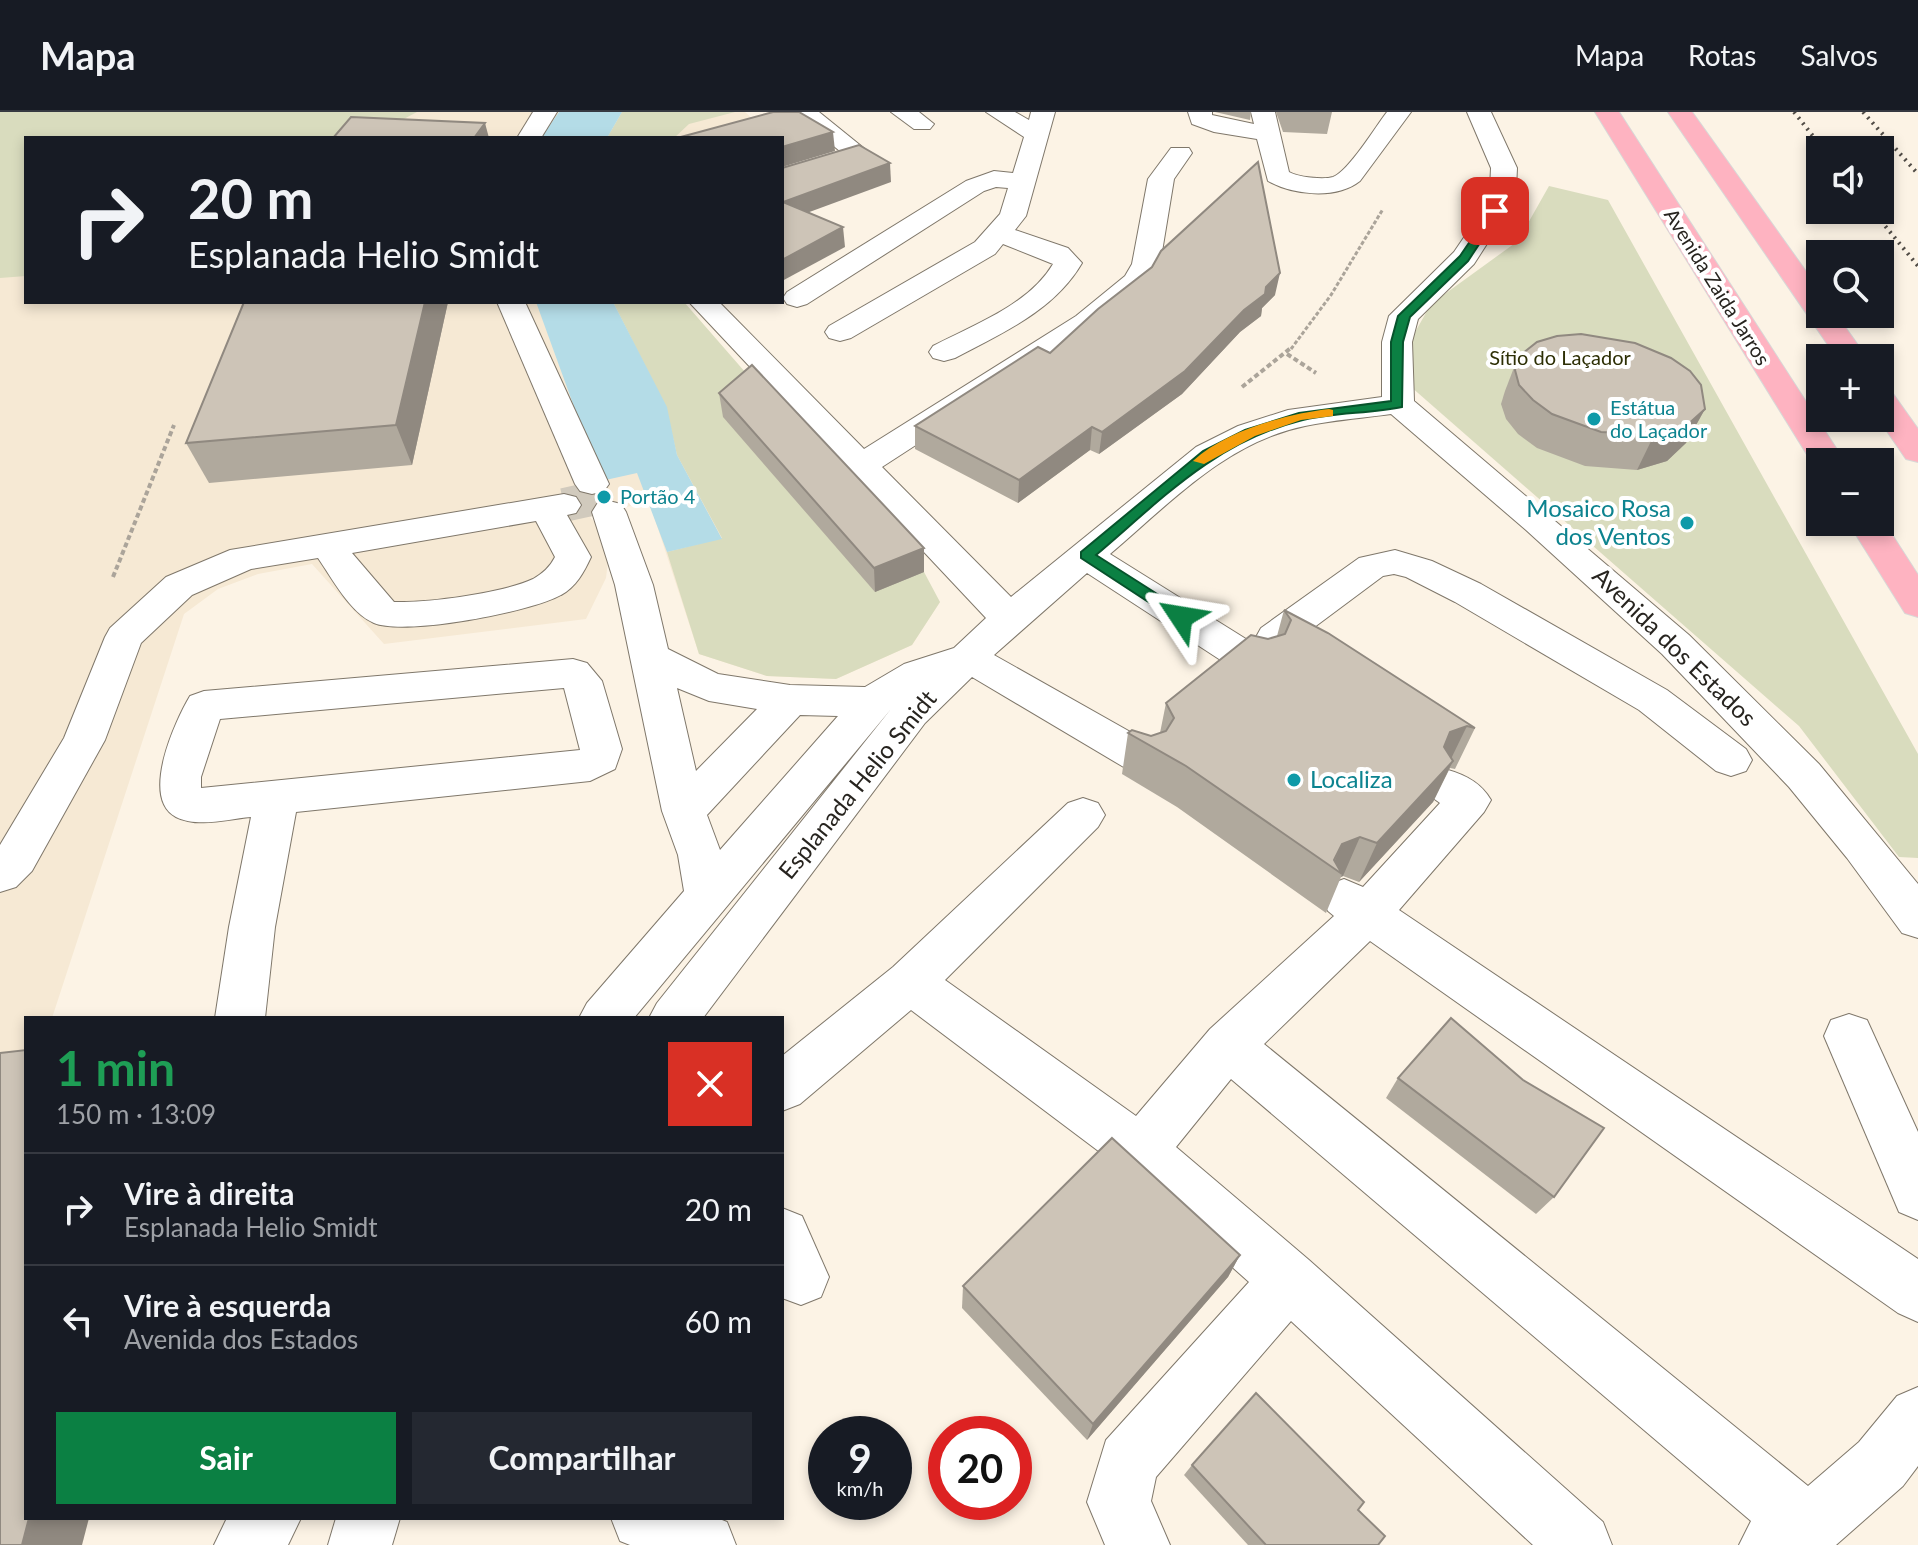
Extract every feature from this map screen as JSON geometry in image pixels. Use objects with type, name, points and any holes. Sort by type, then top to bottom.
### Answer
[{"type":"highway","name":"Avenida Zaida Jarros","points":[[1607,112],[1819,448]]},
{"type":"highway","points":[[1680,112],[1806,292]]},
{"type":"highway","points":[[1894,418],[1918,452]]},
{"type":"highway","points":[[1875,536],[1918,604]]},
{"type":"street","points":[[530,136],[545,112]]},
{"type":"street","points":[[784,177],[859,154],[804,112]]},
{"type":"street","points":[[840,332],[985,248],[1013,216],[1040,124],[998,112]]},
{"type":"street","points":[[1200,112],[1200,119],[1214,125],[1266,123],[1277,176],[1282,181],[1332,185],[1351,176],[1399,112]]},
{"type":"street","points":[[1398,404],[1397,342],[1404,316],[1464,258],[1495,211],[1503,189],[1504,168],[1479,112]]},
{"type":"street","points":[[860,466],[1086,322],[1137,281],[1146,264],[1161,179],[1180,153]]},
{"type":"street","points":[[797,298],[975,186],[994,179],[1023,182]]},
{"type":"street","points":[[944,352],[1039,297],[1064,273],[1068,263],[1058,254],[999,233]]},
{"type":"street","points":[[327,544],[373,604],[385,614],[406,614],[519,597],[544,589],[564,576],[573,557],[578,502],[574,446],[512,304]]},
{"type":"street","points":[[705,304],[1009,618]]},
{"type":"street","name":"Esplanada Helio Smidt","points":[[676,1016],[911,713],[1009,618],[1208,454],[1250,433],[1299,417],[1398,404]]},
{"type":"street","name":"Avenida dos Estados","points":[[1398,404],[1626,596],[1773,741],[1846,821],[1918,919]]},
{"type":"street","points":[[481,521],[526,498],[548,482],[574,446]]},
{"type":"street","points":[[0,874],[16,858],[84,740],[124,637],[179,586],[243,558],[481,521],[578,502]]},
{"type":"street","points":[[578,502],[634,585],[684,811],[700,855],[708,895]]},
{"type":"street","points":[[1086,555],[1266,651],[1372,566],[1395,562],[1407,565],[1468,593],[1653,700],[1731,760]]},
{"type":"street","points":[[651,657],[709,687],[790,700],[873,702]]},
{"type":"street","points":[[606,1016],[873,702],[901,679],[924,669],[969,658],[1142,758]]},
{"type":"street","points":[[573,673],[582,681],[601,749],[600,758],[590,765],[277,797],[209,805],[189,804],[180,794],[180,777],[204,706],[573,673]]},
{"type":"street","points":[[684,811],[790,700]]},
{"type":"street","points":[[1140,1150],[1228,1045],[1459,793]]},
{"type":"street","points":[[240,1016],[252,927],[277,797]]},
{"type":"street","points":[[784,1085],[910,982],[1083,815]]},
{"type":"street","points":[[1356,906],[1918,1293]]},
{"type":"street","points":[[910,982],[1140,1150],[1289,1280],[1580,1545]]},
{"type":"street","points":[[1849,1036],[1918,1193]]},
{"type":"street","points":[[1228,1045],[1789,1536],[1881,1464],[1918,1417]]},
{"type":"street","points":[[1138,1545],[1119,1502],[1128,1462],[1289,1280]]},
{"type":"street","points":[[246,1545],[267,1520]]},
{"type":"street","points":[[360,1545],[367,1520]]},
{"type":"street","points":[[648,1520],[704,1545]]},
{"type":"path","points":[[1237,391],[1287,354],[1331,295],[1386,203]]},
{"type":"shaded area","points":[[0,112],[745,112],[772,136],[24,136],[24,304],[686,304],[940,602],[912,645],[836,679],[767,676],[699,654],[649,501],[590,517],[602,531],[609,553],[606,578],[586,619],[384,644],[312,564],[258,574],[218,589],[184,614],[53,1016],[24,1016],[24,1520],[88,1520],[82,1545],[0,1545]]},
{"type":"green space","points":[[0,112],[417,112],[372,136],[24,136],[24,276],[0,278]]},
{"type":"green space","points":[[622,112],[735,112],[689,124],[676,136],[608,136]]},
{"type":"green space","name":"Sítio do Laçador","points":[[1549,186],[1608,200],[1918,754],[1918,858],[1899,857],[1799,726],[1410,386],[1410,341],[1431,304],[1518,241]]},
{"type":"green space","points":[[614,304],[686,304],[924,572],[940,602],[912,645],[836,679],[767,676],[699,654],[667,552],[722,538],[677,455],[666,407]]},
{"type":"water","points":[[559,112],[622,112],[608,136],[542,136]]},
{"type":"water","points":[[537,304],[614,304],[667,407],[677,455],[722,539],[667,552],[637,473],[601,481]]},
{"type":"building","points":[[773,112],[799,112],[833,132],[784,146],[784,136],[684,136]]},
{"type":"building","points":[[351,117],[485,123],[475,136],[335,136]]},
{"type":"building","points":[[859,145],[890,163],[784,202],[784,167]]},
{"type":"building","points":[[1258,162],[1280,273],[1266,287],[1265,294],[1244,310],[1185,371],[1102,432],[1092,427],[1019,480],[915,426],[1038,347],[1050,353],[1098,309],[1152,267],[1161,251]]},
{"type":"building","points":[[784,202],[843,227],[784,259]]},
{"type":"building","points":[[243,304],[425,304],[396,425],[186,443]]},
{"type":"building","points":[[1581,334],[1635,343],[1671,358],[1690,371],[1701,385],[1705,409],[1685,427],[1654,435],[1601,432],[1552,414],[1519,385],[1515,370],[1518,357],[1537,342]]},
{"type":"building","points":[[752,365],[924,548],[874,568],[719,393]]},
{"type":"building","name":"Localiza","points":[[1284,610],[1328,633],[1475,728],[1467,726],[1450,732],[1444,747],[1453,761],[1377,843],[1360,837],[1342,844],[1334,860],[1342,874],[1186,766],[1128,733],[1132,730],[1151,736],[1166,731],[1174,718],[1166,703],[1251,635],[1268,639],[1285,634],[1291,620]]},
{"type":"building","points":[[1451,1018],[1523,1080],[1604,1128],[1554,1197],[1398,1078]]},
{"type":"building","points":[[24,1050],[24,1520],[28,1520],[22,1545],[0,1545],[0,1053]]},
{"type":"building","points":[[1112,1138],[1240,1255],[1093,1424],[963,1286]]},
{"type":"building","points":[[1256,1393],[1364,1502],[1358,1510],[1385,1536],[1378,1545],[1266,1545],[1192,1465]]},
{"type":"tunnel","points":[[564,505],[600,497]]},
{"type":"railway","points":[[1794,112],[1813,136]]},
{"type":"railway","points":[[1863,112],[1918,174]]},
{"type":"railway","points":[[1884,224],[1918,266]]},
{"type":"slow traffic","points":[[1199,461],[1250,433],[1299,417],[1329,413]]},
{"type":"place","name":"Estátua do Laçador","points":[[1594,419]]},
{"type":"place","name":"Portão 4","points":[[604,497]]},
{"type":"place","name":"Mosaico Rosa dos Ventos","points":[[1687,523]]},
{"type":"place","name":"Localiza","points":[[1294,780]]},
{"type":"route","points":[[1181,617],[1086,555],[1208,454],[1250,433],[1299,417],[1398,404],[1397,342],[1404,316],[1464,258],[1495,211]]}]
